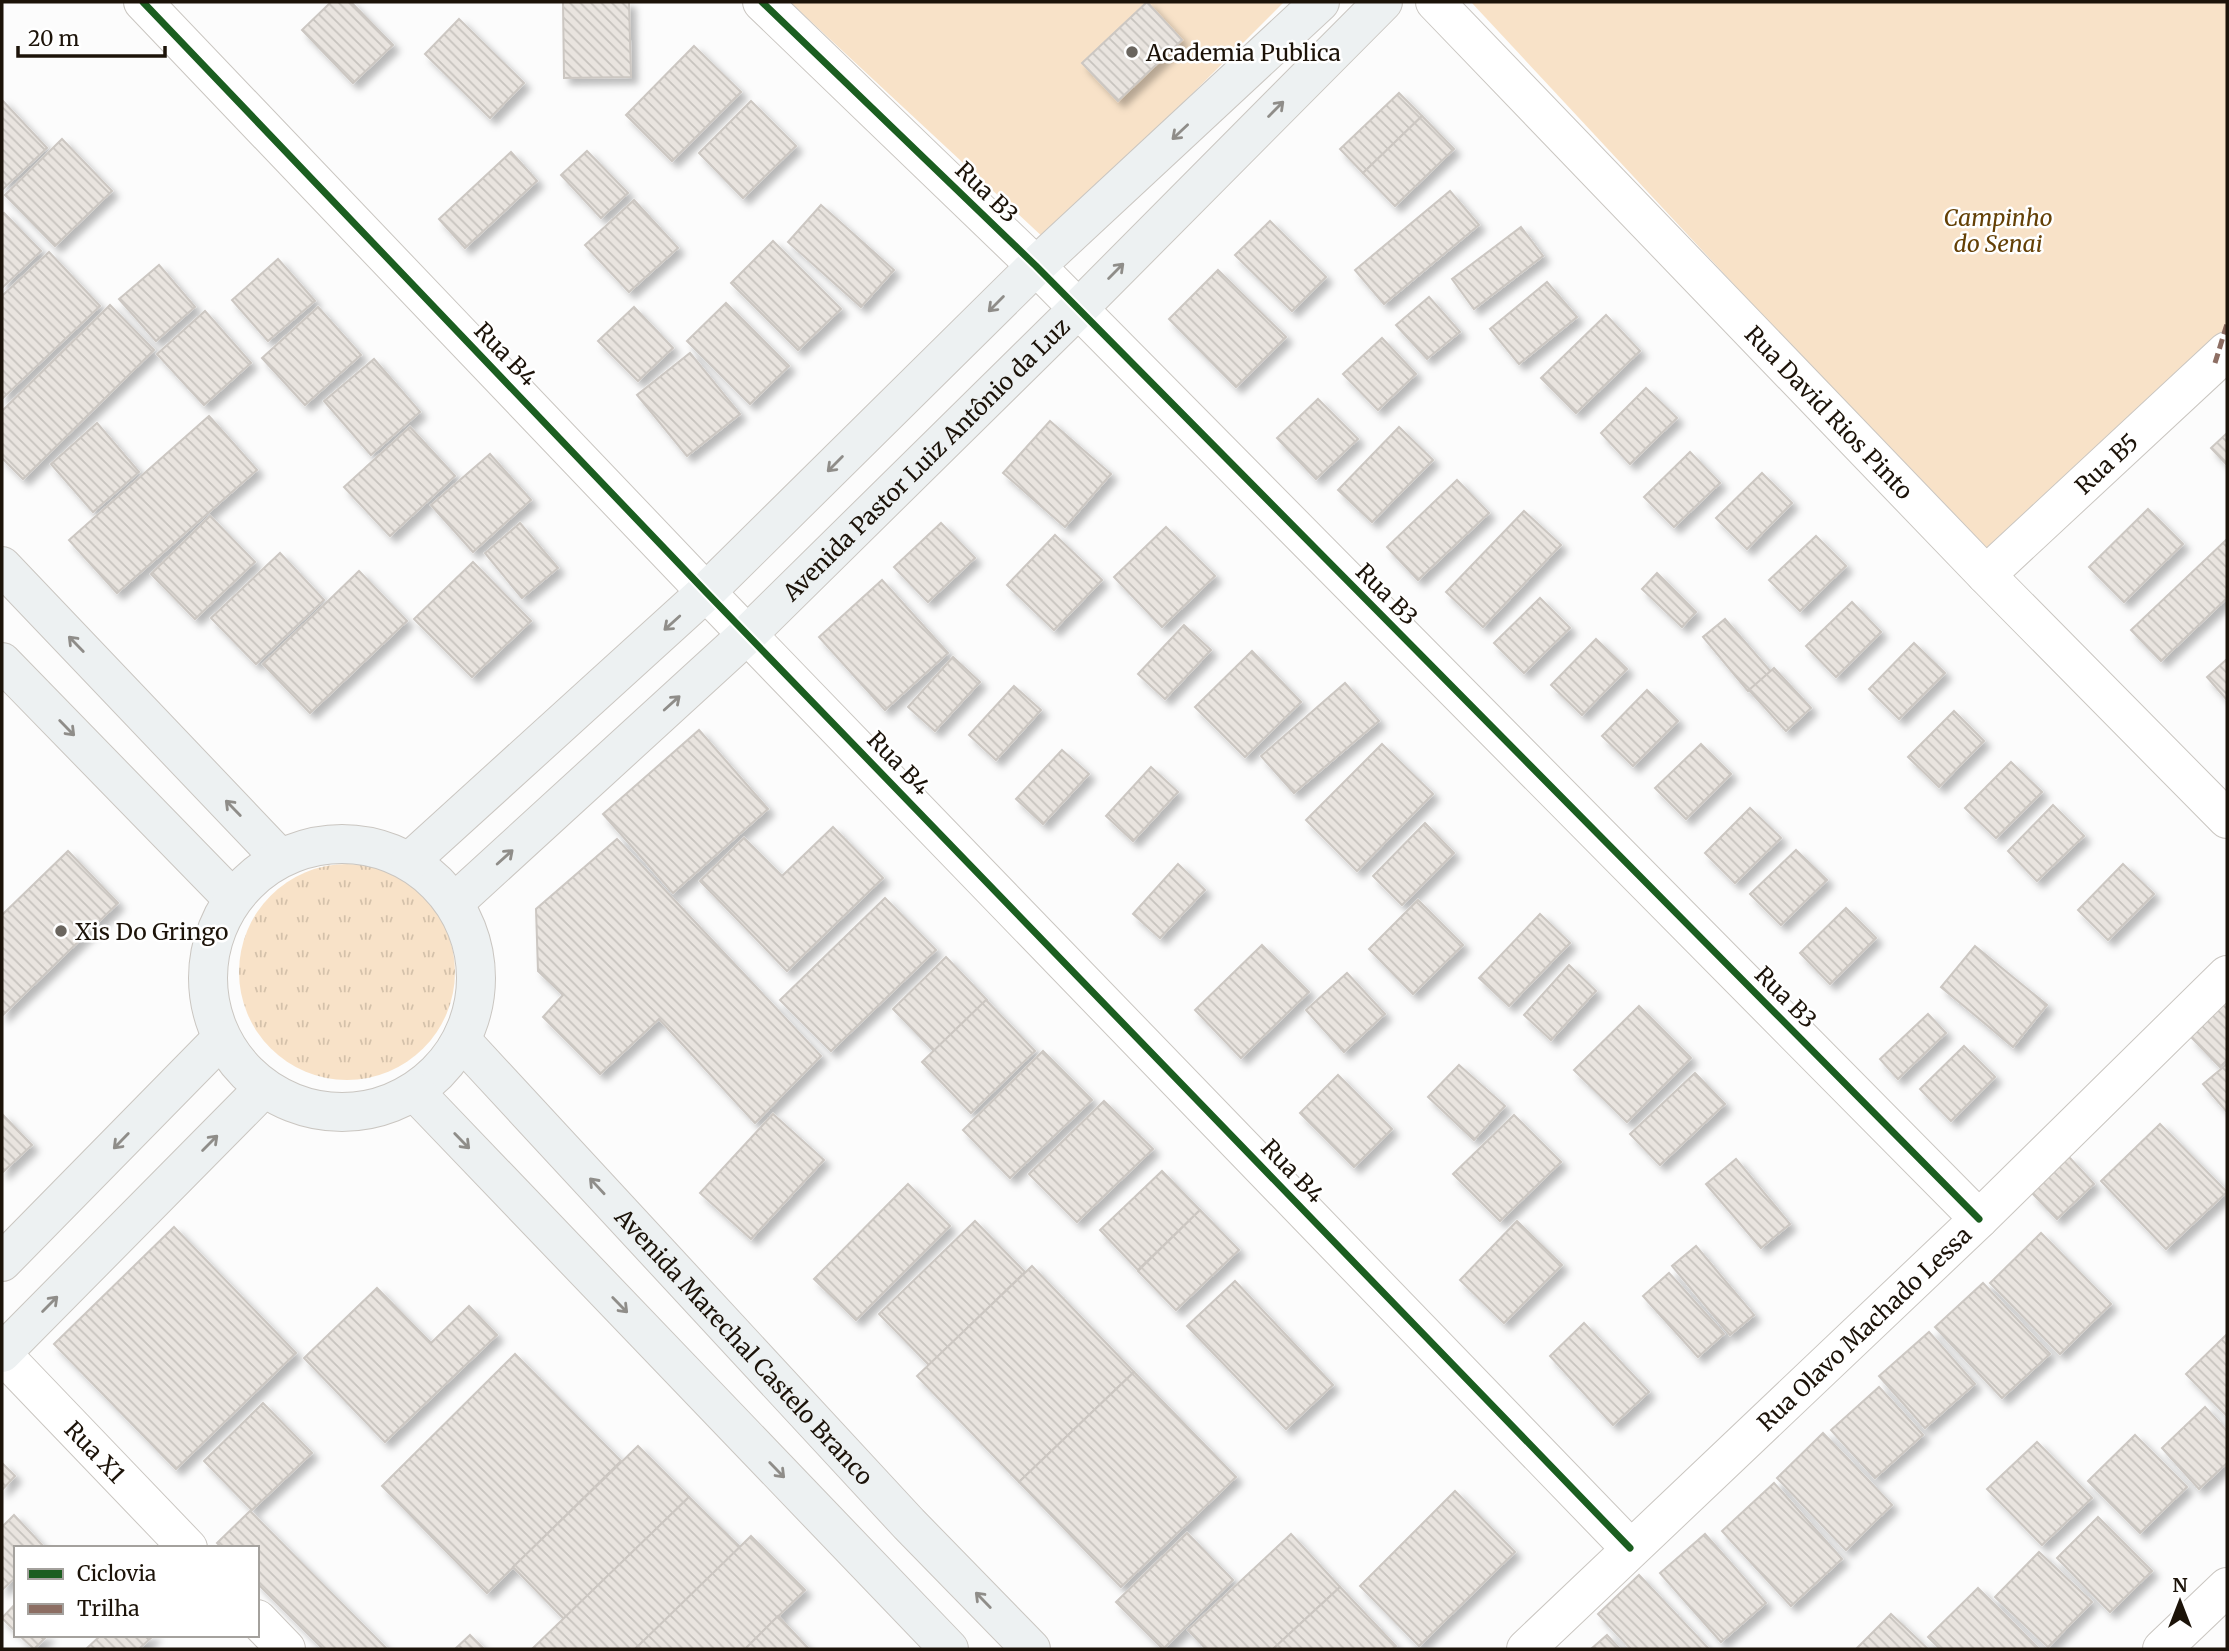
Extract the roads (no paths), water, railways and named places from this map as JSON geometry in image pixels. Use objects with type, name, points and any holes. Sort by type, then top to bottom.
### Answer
[{"type":"street","name":"Rua B4","points":[[143,2],[706,592],[1630,1548]]},
{"type":"street","name":"Rua B3","points":[[762,2],[1036,265],[1979,1219]]},
{"type":"street","points":[[410,861],[706,592],[1036,265],[1320,2]]},
{"type":"street","name":"Avenida Pastor Luiz Antônio da Luz","points":[[454,902],[748,634],[1078,309],[1383,2]]},
{"type":"street","name":"Rua David Rios Pinto","points":[[1435,2],[1986,575],[2227,819]]},
{"type":"street","name":"Rua B5","points":[[1986,575],[2227,351]]},
{"type":"street","points":[[2,566],[280,858]]},
{"type":"street","points":[[2,662],[232,898]]},
{"type":"street","points":[[322,845],[367,845],[410,861],[454,902],[470,935],[478,970],[475,1007],[462,1041],[442,1070],[415,1092],[378,1108],[339,1113],[300,1107],[263,1088],[220,1040],[208,1004],[206,967],[215,930],[232,898],[280,858],[322,845]]},
{"type":"street","name":"Rua Olavo Machado Lessa","points":[[1526,1649],[1979,1219],[2227,975]]},
{"type":"street","points":[[2,1262],[220,1040]]},
{"type":"street","name":"Avenida Marechal Castelo Branco","points":[[462,1041],[909,1524],[1031,1649]]},
{"type":"street","points":[[2,1354],[263,1088]]},
{"type":"street","points":[[415,1092],[949,1649]]},
{"type":"street","name":"Rua X1","points":[[2,1354],[186,1546]]},
{"type":"street","points":[[2162,1649],[2227,1587]]},
{"type":"street","points":[[259,1621],[286,1649]]},
{"type":"place","name":"Academia Publica","points":[[1132,52]]},
{"type":"place","name":"Xis Do Gringo","points":[[61,931]]},
{"type":"park label","name":"Campinho do Senai","points":[[1998,230]]}]
